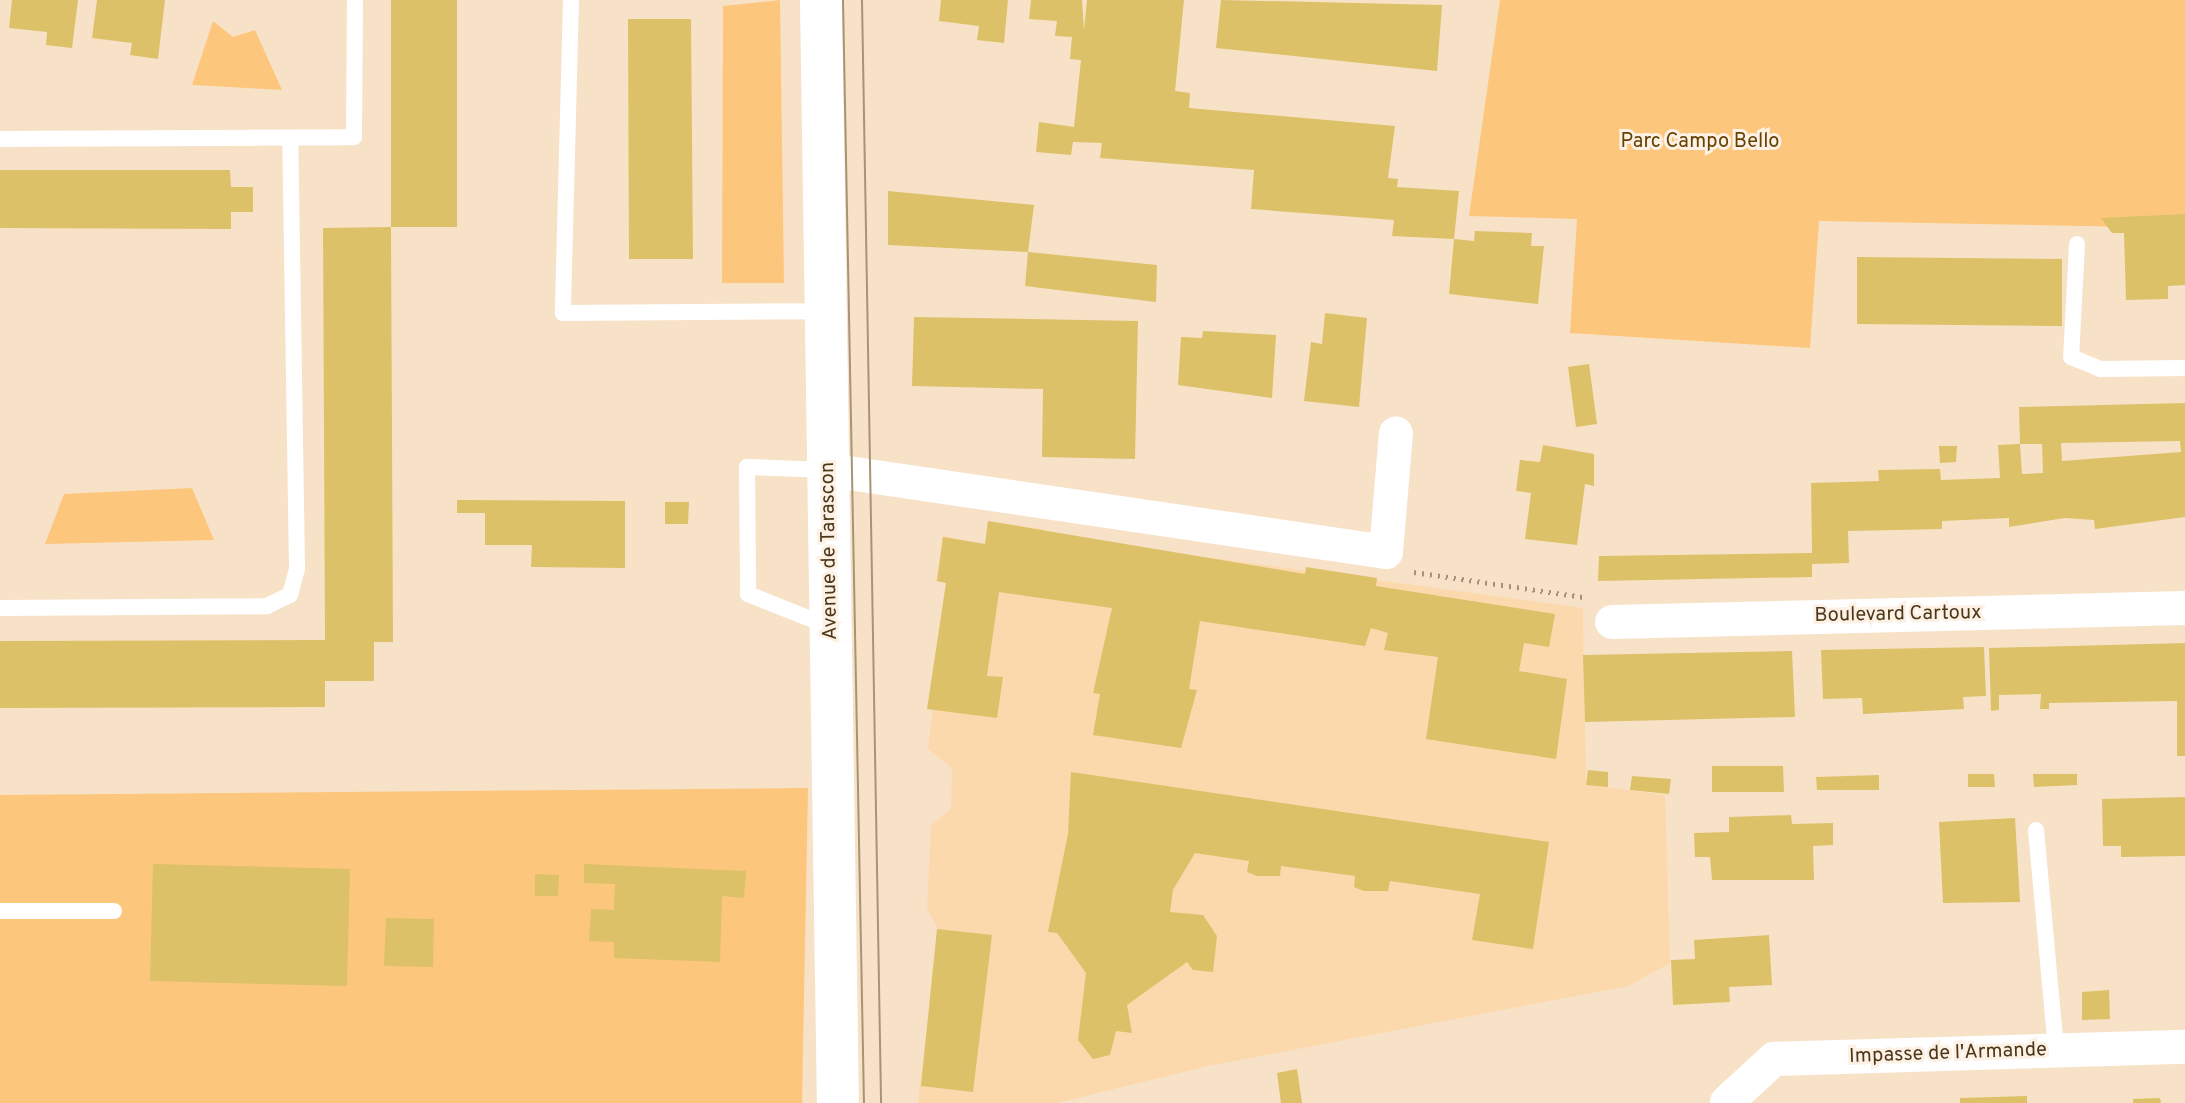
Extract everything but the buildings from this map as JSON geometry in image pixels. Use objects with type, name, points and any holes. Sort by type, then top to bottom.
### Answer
[{"type":"street","name":"Avenue de Tarascon","points":[[821,0],[838,1103]]},
{"type":"street","points":[[828,470],[1386,552],[1396,433]]},
{"type":"street","name":"Boulevard Cartoux","points":[[1612,622],[2185,608]]},
{"type":"street","name":"Impasse de l'Armande","points":[[1727,1102],[1774,1059],[2185,1047]]},
{"type":"lane","points":[[0,139],[354,137],[355,0]]},
{"type":"lane","points":[[571,0],[563,313],[825,311]]},
{"type":"lane","points":[[0,608],[267,606],[290,595],[297,568],[290,138]]},
{"type":"lane","points":[[2077,244],[2071,357],[2100,369],[2185,368]]},
{"type":"lane","points":[[828,470],[747,467],[748,594],[832,628]]},
{"type":"lane","points":[[2036,830],[2056,1051]]},
{"type":"lane","points":[[0,911],[114,911]]},
{"type":"shaded area","points":[[988,521],[1043,529],[1043,535],[1583,608],[1586,784],[1665,795],[1670,963],[1628,986],[1208,1066],[1057,1103],[918,1103],[938,929],[927,909],[931,825],[951,809],[952,768],[928,749],[947,583],[936,581],[943,536],[985,544]]},
{"type":"green space","points":[[780,0],[784,283],[722,283],[723,6]]},
{"type":"green space","name":"Parc Campo Bello","points":[[1500,0],[2185,0],[2185,228],[1819,221],[1810,348],[1570,333],[1577,219],[1469,216]]},
{"type":"green space","points":[[213,21],[233,37],[255,30],[282,90],[192,85]]},
{"type":"green space","points":[[192,488],[214,540],[45,544],[64,494]]},
{"type":"green space","points":[[808,788],[802,1103],[0,1103],[0,795]]},
{"type":"tram line","points":[[843,0],[864,1103]]},
{"type":"tram line","points":[[862,0],[881,1103]]}]
